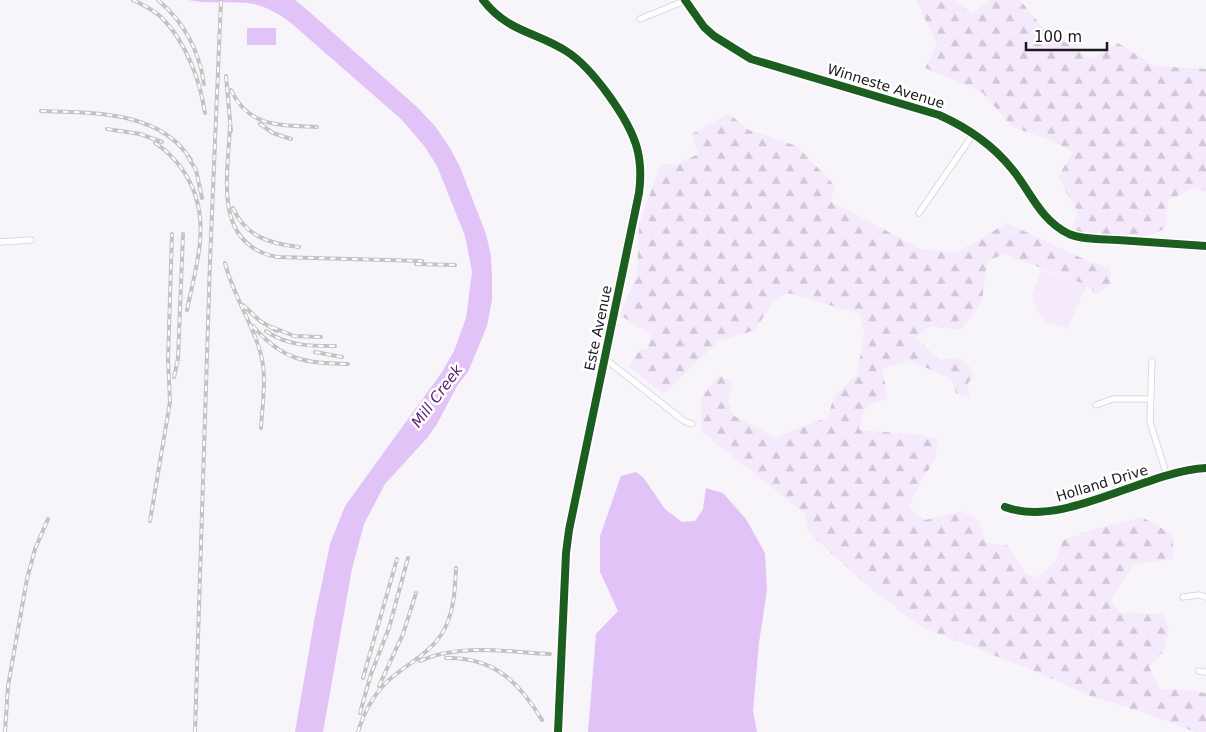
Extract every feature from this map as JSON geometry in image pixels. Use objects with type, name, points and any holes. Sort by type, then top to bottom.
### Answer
[{"type":"street","name":"Este Avenue","points":[[483,0],[513,27],[555,44],[582,63],[594,76],[616,108],[634,139],[640,162],[641,180],[639,193],[572,514],[566,553],[558,732]]},
{"type":"street","points":[[640,19],[686,0]]},
{"type":"street","name":"Winneste Avenue","points":[[686,0],[704,27],[714,36],[751,59],[939,115],[974,133],[991,145],[1013,170],[1045,217],[1052,224],[1069,234],[1098,239],[1206,246]]},
{"type":"street","points":[[919,213],[974,133]]},
{"type":"street","points":[[0,242],[32,240]]},
{"type":"street","points":[[604,358],[684,421],[692,424]]},
{"type":"street","points":[[1152,361],[1150,422],[1167,476]]},
{"type":"street","points":[[1096,405],[1113,398],[1150,399]]},
{"type":"street","name":"Holland Drive","points":[[1005,507],[1014,511],[1030,512],[1057,510],[1167,476],[1206,468]]},
{"type":"street","points":[[1183,597],[1199,595],[1206,597]]},
{"type":"green space","points":[[916,0],[956,0],[972,13],[991,0],[1020,0],[1042,27],[1091,59],[1118,43],[1155,66],[1206,69],[1206,192],[1196,187],[1168,200],[1166,228],[1136,241],[1069,234],[1078,213],[1058,177],[1073,152],[1050,140],[1012,127],[982,92],[925,68],[937,44]]},
{"type":"green space","points":[[729,114],[749,130],[797,146],[835,186],[830,201],[921,249],[957,252],[1007,223],[1088,261],[1110,268],[1110,284],[1097,295],[1087,285],[1004,254],[987,261],[982,301],[961,330],[931,326],[915,337],[940,360],[960,359],[971,368],[974,374],[967,385],[971,398],[956,393],[951,379],[909,360],[882,369],[888,398],[866,406],[859,430],[922,435],[938,439],[935,460],[922,479],[909,507],[925,520],[962,511],[979,521],[986,543],[1007,545],[1025,573],[1036,578],[1055,562],[1063,540],[1098,528],[1142,517],[1173,535],[1173,559],[1134,564],[1111,599],[1119,612],[1163,614],[1169,630],[1164,650],[1149,667],[1160,689],[1206,693],[1206,732],[1196,732],[1142,712],[1093,697],[1032,670],[928,630],[915,623],[868,586],[808,532],[804,513],[702,432],[701,398],[719,375],[733,382],[728,401],[734,416],[776,437],[828,417],[834,396],[857,375],[864,333],[860,314],[788,293],[774,300],[755,330],[719,341],[663,394],[629,367],[639,351],[648,348],[650,334],[620,315],[637,275],[639,225],[661,163],[676,165],[698,154],[692,134]]},
{"type":"green space","points":[[1042,270],[1087,285],[1067,329],[1047,323],[1036,310],[1032,294]]},
{"type":"water","name":"Mill Creek","points":[[188,0],[295,0],[305,8],[416,106],[435,126],[460,167],[486,234],[491,256],[492,300],[487,326],[468,372],[457,386],[428,437],[385,484],[364,524],[352,569],[323,732],[295,732],[315,616],[330,544],[345,506],[442,372],[454,351],[466,318],[472,272],[465,236],[437,166],[425,147],[402,120],[291,23],[276,13],[248,3]]},
{"type":"water","points":[[247,28],[276,28],[276,45],[247,45]]},
{"type":"water","points":[[636,472],[643,477],[665,509],[682,522],[695,521],[703,509],[706,488],[723,493],[746,519],[765,553],[767,590],[759,643],[753,711],[757,732],[588,732],[596,634],[618,611],[600,572],[600,536],[621,476]]},
{"type":"railway","points":[[133,0],[159,15],[178,38],[196,75],[205,113]]},
{"type":"railway","points":[[158,0],[183,27],[194,48],[204,84]]},
{"type":"railway","points":[[195,732],[210,261],[221,0]]},
{"type":"railway","points":[[226,76],[231,131]]},
{"type":"railway","points":[[231,90],[238,102],[256,118],[290,126],[317,127]]},
{"type":"railway","points":[[41,111],[103,114],[143,123],[162,132],[178,144],[191,160]]},
{"type":"railway","points":[[260,124],[273,133],[291,139]]},
{"type":"railway","points":[[230,126],[227,166],[228,205],[233,223],[242,238],[256,250],[277,257],[422,261]]},
{"type":"railway","points":[[107,129],[140,134],[162,142]]},
{"type":"railway","points":[[155,143],[170,154],[182,169],[192,186],[198,203],[200,238],[187,310]]},
{"type":"railway","points":[[188,157],[196,170],[202,198]]},
{"type":"railway","points":[[233,208],[244,225],[260,237],[278,244],[299,247]]},
{"type":"railway","points":[[150,521],[170,402],[168,360],[172,234]]},
{"type":"railway","points":[[174,377],[178,359],[183,234]]},
{"type":"railway","points":[[225,263],[256,340],[263,365],[264,396],[261,428]]},
{"type":"railway","points":[[416,264],[455,265]]},
{"type":"railway","points":[[243,305],[260,321],[277,331]]},
{"type":"railway","points":[[253,326],[274,347],[296,358],[319,363],[348,364]]},
{"type":"railway","points":[[272,327],[294,336],[321,337]]},
{"type":"railway","points":[[266,331],[282,340],[290,342],[335,346]]},
{"type":"railway","points":[[315,352],[342,357]]},
{"type":"railway","points":[[5,732],[8,686],[27,579],[35,549],[48,519]]},
{"type":"railway","points":[[360,713],[371,674],[389,628],[408,558]]},
{"type":"railway","points":[[363,678],[397,559]]},
{"type":"railway","points":[[358,732],[368,708],[382,686],[425,652],[441,635],[451,611],[456,568]]},
{"type":"railway","points":[[379,686],[403,634],[416,593]]},
{"type":"railway","points":[[420,661],[435,655],[467,650],[550,654]]},
{"type":"railway","points":[[446,658],[478,662],[503,674],[524,694],[542,720]]},
{"type":"cycle path","points":[[483,0],[503,19],[555,44],[587,69],[598,81],[626,123],[633,136],[640,165],[639,193],[569,530],[566,553],[558,732]]},
{"type":"cycle path","points":[[685,0],[704,27],[714,36],[751,59],[939,115],[970,131],[988,144],[1004,160],[1043,213],[1059,228],[1069,234],[1093,239],[1206,246]]},
{"type":"cycle path","points":[[1005,507],[1028,512],[1052,511],[1078,505],[1182,471],[1206,468]]}]
